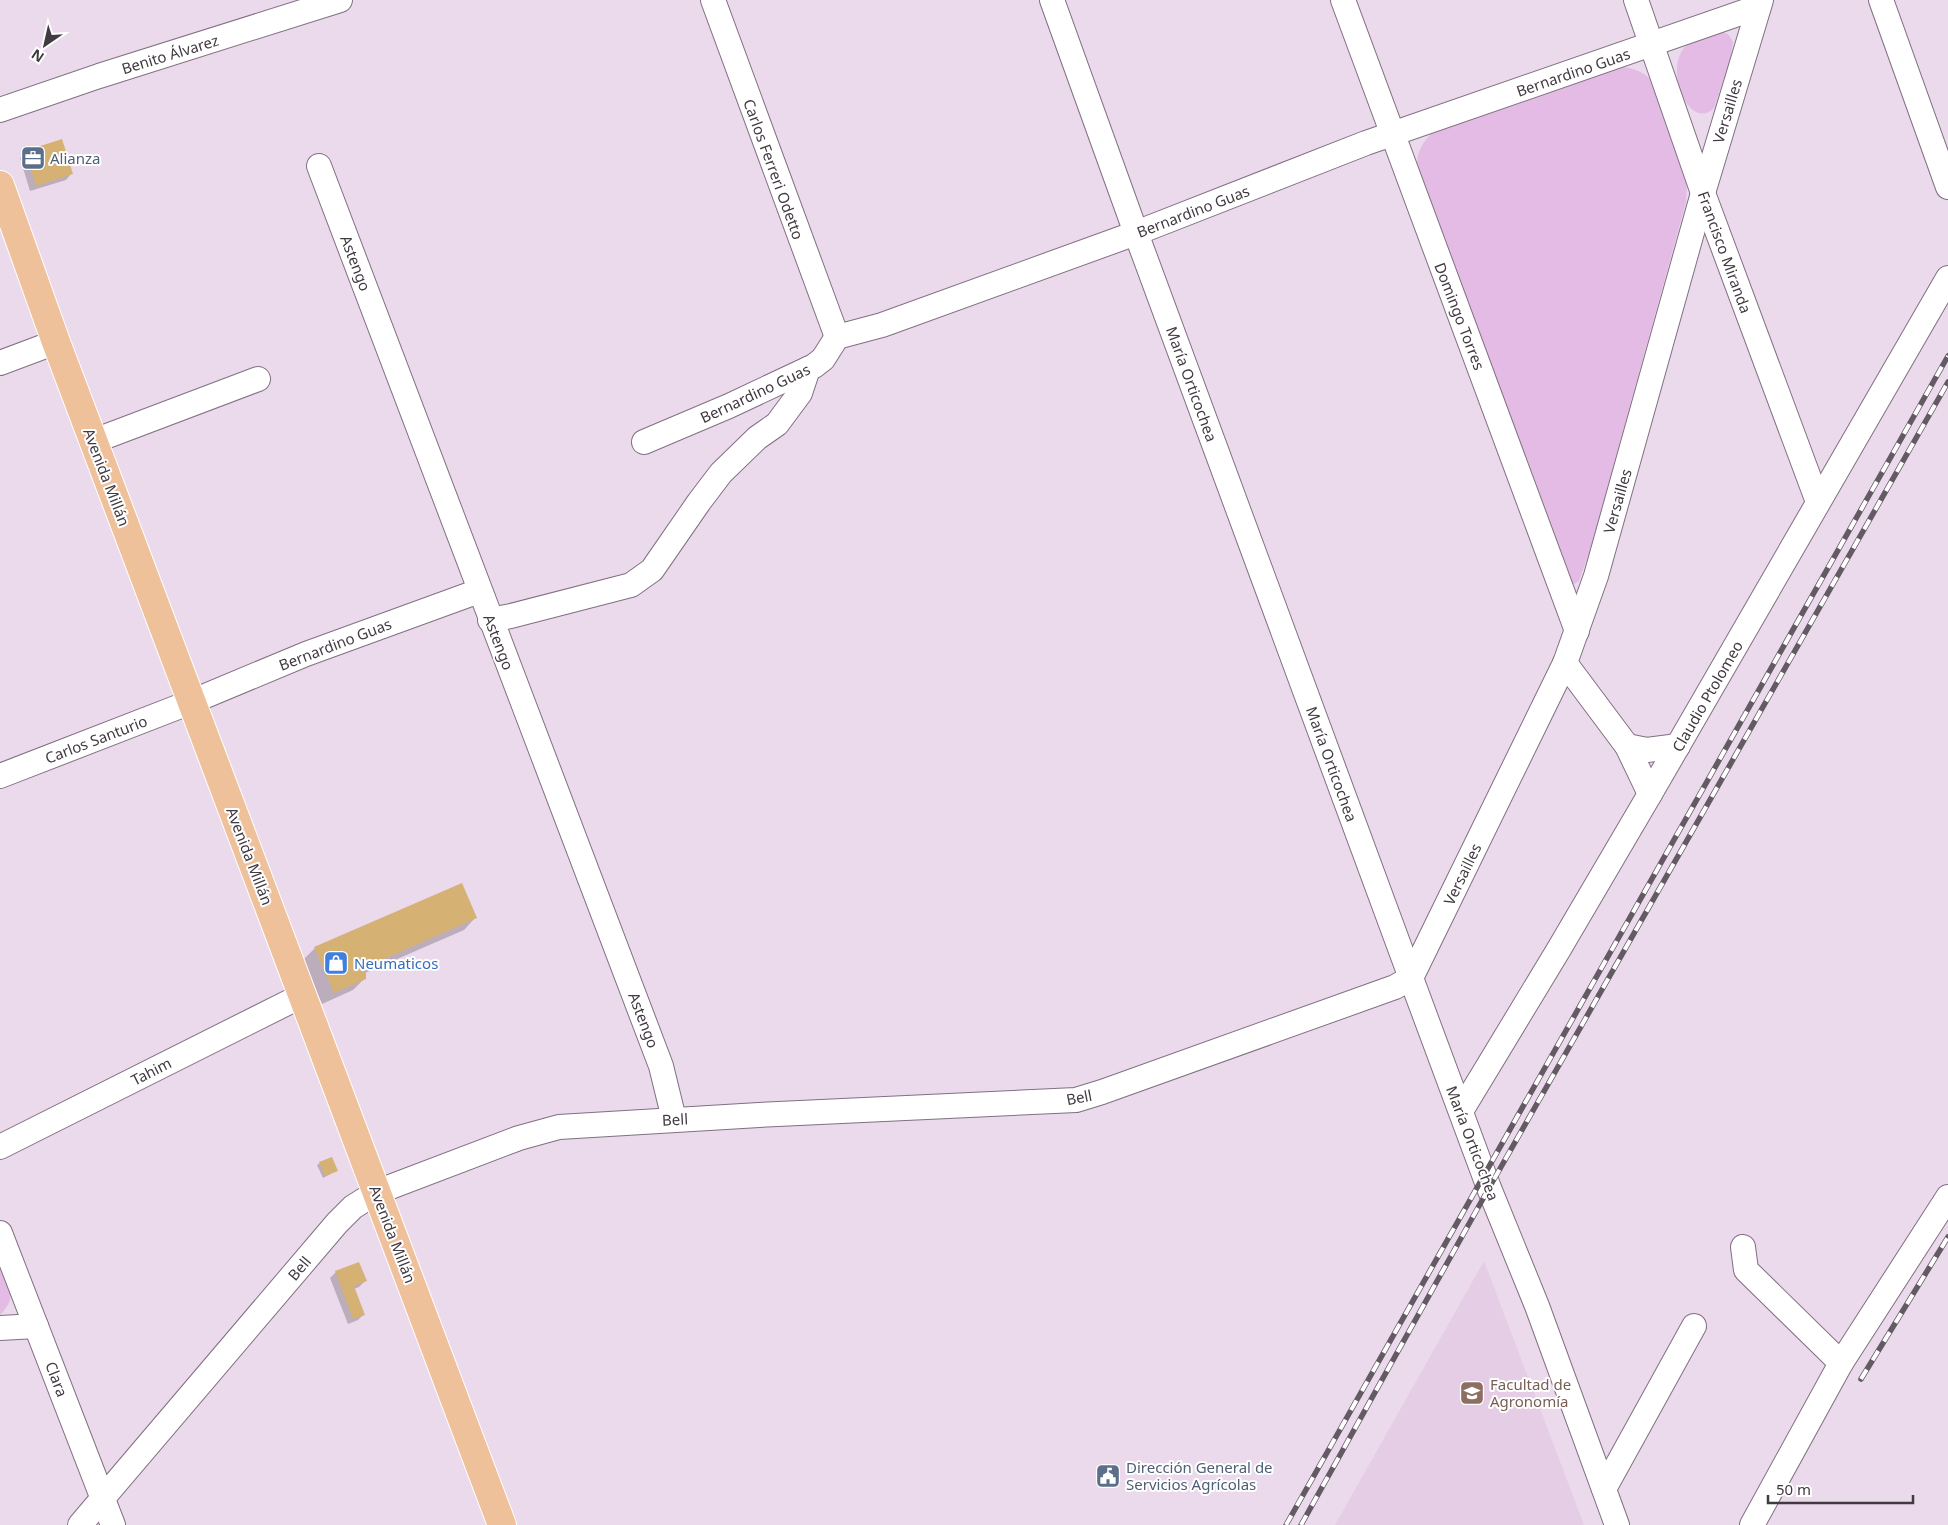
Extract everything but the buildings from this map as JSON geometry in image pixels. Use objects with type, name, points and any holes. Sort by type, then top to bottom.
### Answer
[{"type":"main road","name":"Avenida Millán","points":[[0,185],[56,342],[502,1525]]},
{"type":"street","name":"Benito Álvarez","points":[[0,110],[99,76],[340,0]]},
{"type":"street","name":"Carlos Ferreri Odetto","points":[[713,0],[837,337]]},
{"type":"street","name":"María Orticochea","points":[[1052,0],[1411,978],[1489,1188],[1537,1306],[1617,1525]]},
{"type":"street","name":"Domingo Torres","points":[[1343,0],[1577,631]]},
{"type":"street","name":"Francisco Miranda","points":[[1636,0],[1703,193],[1818,502]]},
{"type":"street","points":[[1881,0],[1948,187]]},
{"type":"street","name":"Bernardino Guas","points":[[644,442],[808,369],[823,359],[837,337],[882,325],[1136,233],[1392,135],[1760,4]]},
{"type":"street","name":"Versailles","points":[[1411,978],[1565,663],[1577,631],[1596,576],[1703,193],[1760,4]]},
{"type":"street","name":"Astengo","points":[[319,166],[661,1066],[674,1119]]},
{"type":"street","name":"Claudio Ptolomeo","points":[[1461,1111],[1650,794],[1948,278]]},
{"type":"street","points":[[0,362],[56,342]]},
{"type":"street","points":[[490,620],[631,585],[652,570],[721,473],[757,438],[777,424],[800,393],[808,369]]},
{"type":"street","points":[[94,441],[258,379]]},
{"type":"street","name":"Bernardino Guas","points":[[192,702],[306,654],[479,591]]},
{"type":"street","points":[[1565,663],[1627,746],[1650,794]]},
{"type":"street","name":"Carlos Santurio","points":[[0,776],[192,702]]},
{"type":"street","points":[[1627,746],[1647,750],[1678,746]]},
{"type":"street","name":"Bell","points":[[80,1525],[337,1223],[353,1207],[377,1192],[540,1131],[567,1126],[674,1119],[1076,1100],[1395,987],[1411,978]]},
{"type":"street","name":"Tahim","points":[[0,1147],[303,995]]},
{"type":"street","points":[[1752,1525],[1840,1363],[1948,1196]]},
{"type":"street","name":"Clara","points":[[0,1232],[113,1525]]},
{"type":"street","points":[[1743,1247],[1746,1270],[1840,1363]]},
{"type":"street","points":[[0,1328],[36,1326]]},
{"type":"street","points":[[1604,1489],[1694,1326]]},
{"type":"shaded area","points":[[1721,31],[1729,35],[1733,42],[1730,60],[1714,108],[1705,113],[1696,112],[1688,105],[1678,81],[1677,67],[1680,54],[1688,44],[1699,38]]},
{"type":"shaded area","points":[[1621,67],[1640,72],[1655,85],[1687,182],[1686,202],[1591,547],[1579,581],[1569,584],[1417,163],[1422,146],[1432,133]]},
{"type":"shaded area","points":[[0,1259],[9,1281],[11,1294],[10,1301],[0,1315]]},
{"type":"shaded area","name":"Facultad de Agronomía","points":[[1484,1261],[1584,1525],[1335,1525]]},
{"type":"railway","points":[[1286,1525],[1948,356]]},
{"type":"railway","points":[[1301,1525],[1489,1188],[1948,382]]},
{"type":"railway","points":[[1861,1379],[1948,1237]]},
{"type":"place","name":"Alianza","points":[[33,158]]},
{"type":"place","name":"Neumaticos","points":[[336,963]]},
{"type":"place","name":"Facultad de Agronomía","points":[[1472,1393]]},
{"type":"place","name":"Dirección General de Servicios Agrícolas","points":[[1108,1476]]}]
